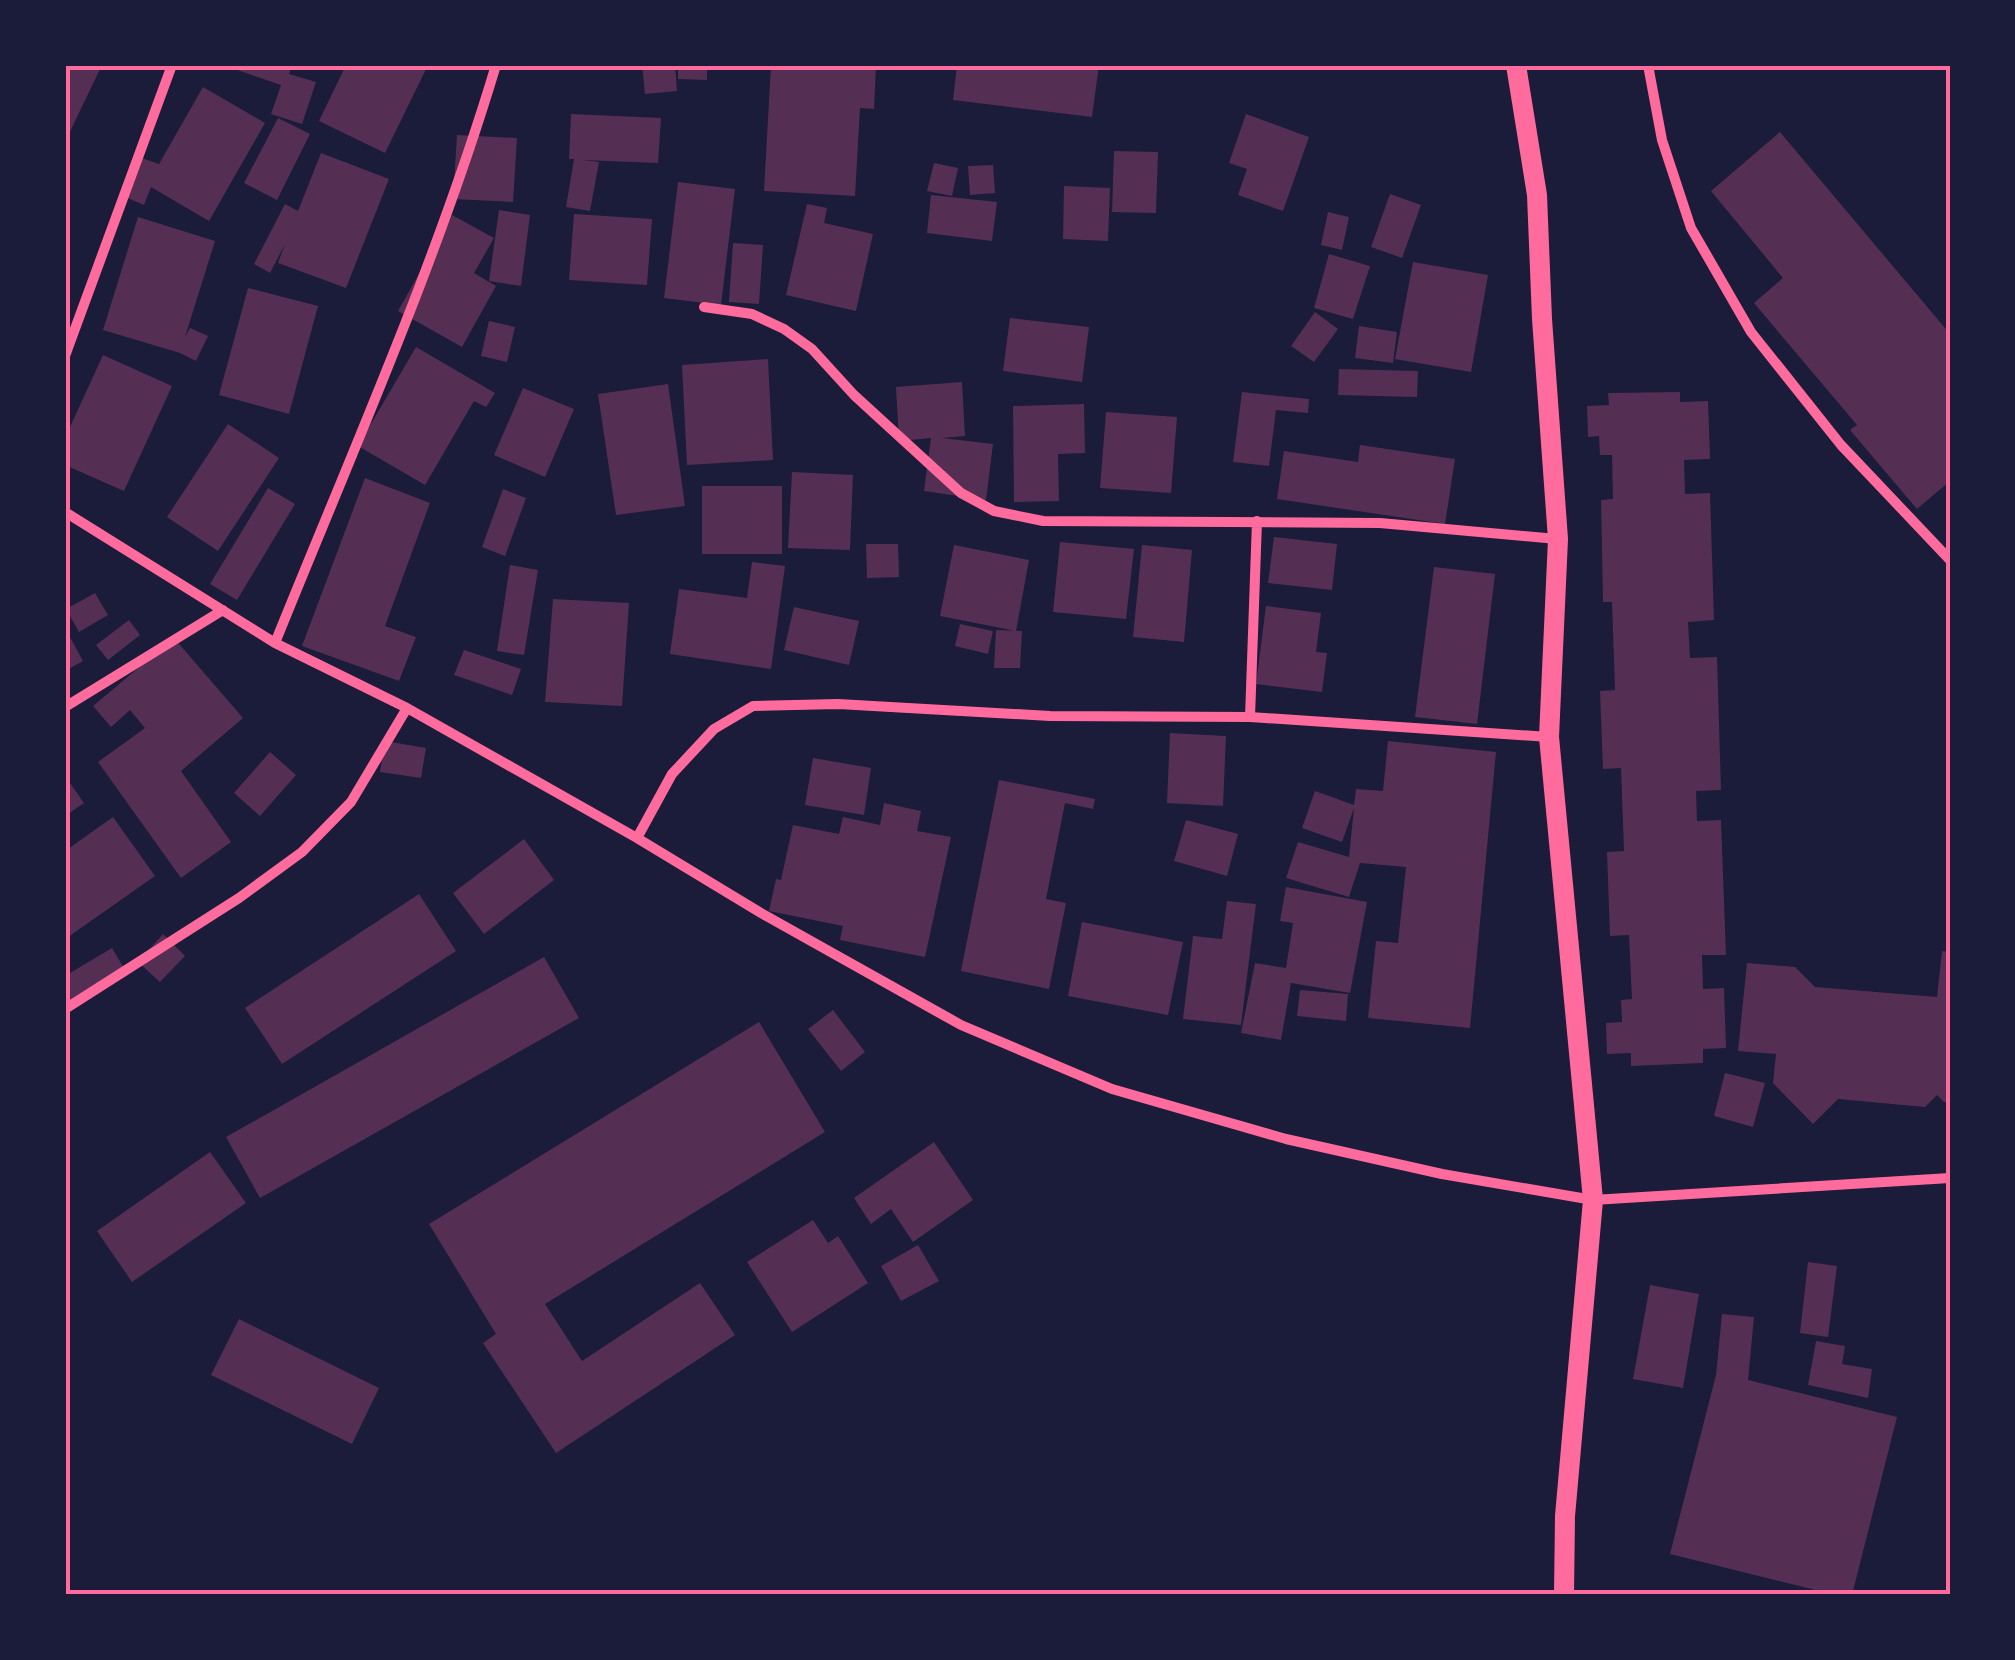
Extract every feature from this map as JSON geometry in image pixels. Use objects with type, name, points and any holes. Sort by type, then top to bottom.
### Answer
[{"type":"main road","points":[[1516,65],[1538,195],[1542,318],[1558,539],[1549,737],[1593,1200],[1565,1516],[1564,1595]]},
{"type":"street","points":[[65,356],[172,65]]},
{"type":"street","points":[[275,643],[423,274],[471,148],[496,65]]},
{"type":"street","points":[[1648,65],[1662,140],[1691,228],[1752,332],[1840,445],[1950,560]]},
{"type":"street","points":[[704,307],[752,314],[784,329],[812,349],[854,395],[961,493],[994,512],[1043,521],[1380,523],[1558,539]]},
{"type":"street","points":[[65,512],[275,643],[407,708],[961,1025],[1112,1089],[1286,1139],[1442,1174],[1593,1200],[1950,1178]]},
{"type":"street","points":[[1250,717],[1257,521]]},
{"type":"street","points":[[65,707],[222,610]]},
{"type":"street","points":[[637,838],[672,774],[714,728],[753,706],[838,704],[1050,716],[1250,717],[1549,737]]},
{"type":"street","points":[[65,1009],[239,898],[302,852],[351,802],[407,708]]},
{"type":"building","points":[[65,65],[102,65],[65,142]]},
{"type":"building","points":[[223,65],[292,65],[289,74],[316,82],[302,124],[271,114],[281,85]]},
{"type":"building","points":[[346,65],[428,65],[385,153],[319,121]]},
{"type":"building","points":[[642,65],[675,65],[677,91],[645,94]]},
{"type":"building","points":[[678,65],[707,65],[707,80],[678,79]]},
{"type":"building","points":[[771,65],[876,65],[874,109],[860,108],[855,196],[764,191]]},
{"type":"building","points":[[957,65],[1099,65],[1092,117],[953,100]]},
{"type":"building","points":[[203,87],[265,123],[209,221],[151,187],[144,205],[123,196],[139,157],[159,164]]},
{"type":"building","points":[[571,114],[661,118],[658,163],[583,160],[599,162],[590,211],[566,207],[574,159],[569,159]]},
{"type":"building","points":[[1246,114],[1309,137],[1283,211],[1238,195],[1247,169],[1229,163]]},
{"type":"building","points":[[278,118],[310,134],[277,200],[244,183]]},
{"type":"building","points":[[1780,132],[1950,334],[1950,481],[1917,509],[1850,430],[1857,425],[1754,303],[1783,278],[1711,191]]},
{"type":"building","points":[[457,135],[517,138],[513,202],[453,199]]},
{"type":"building","points":[[1114,151],[1158,152],[1156,213],[1112,212]]},
{"type":"building","points":[[321,153],[389,179],[346,288],[278,263],[285,244],[270,273],[254,264],[285,204],[298,211]]},
{"type":"building","points":[[934,163],[958,168],[952,196],[927,191]]},
{"type":"building","points":[[993,165],[995,193],[970,195],[968,166]]},
{"type":"building","points":[[678,182],[735,189],[721,305],[664,298]]},
{"type":"building","points":[[1064,186],[1110,188],[1108,241],[1063,239]]},
{"type":"building","points":[[1390,194],[1421,205],[1402,258],[1371,247]]},
{"type":"building","points":[[931,195],[997,202],[992,241],[927,233]]},
{"type":"building","points":[[807,204],[827,208],[824,223],[873,234],[856,311],[786,295]]},
{"type":"building","points":[[499,210],[530,215],[521,286],[489,281]]},
{"type":"building","points":[[1328,212],[1349,217],[1342,250],[1321,245]]},
{"type":"building","points":[[574,214],[652,219],[647,285],[569,280]]},
{"type":"building","points":[[452,215],[494,238],[474,273],[496,286],[462,347],[398,311]]},
{"type":"building","points":[[138,217],[215,241],[185,337],[190,328],[208,336],[196,361],[103,330]]},
{"type":"building","points":[[733,243],[763,245],[759,304],[729,302]]},
{"type":"building","points":[[1329,254],[1370,266],[1353,319],[1314,308]]},
{"type":"building","points":[[1413,262],[1488,275],[1471,372],[1395,359]]},
{"type":"building","points":[[248,288],[318,306],[289,414],[219,395]]},
{"type":"building","points":[[1315,312],[1338,329],[1314,362],[1291,346]]},
{"type":"building","points":[[1010,318],[1089,327],[1082,382],[1003,371]]},
{"type":"building","points":[[489,321],[515,327],[507,362],[481,356]]},
{"type":"building","points":[[1359,326],[1397,332],[1393,363],[1355,358]]},
{"type":"building","points":[[416,347],[495,393],[486,407],[474,401],[425,485],[358,446]]},
{"type":"building","points":[[103,355],[172,386],[124,491],[65,465],[65,438]]},
{"type":"building","points":[[768,359],[773,460],[687,465],[682,365]]},
{"type":"building","points":[[1339,369],[1418,371],[1417,397],[1338,395]]},
{"type":"building","points":[[962,382],[965,436],[942,438],[993,444],[986,500],[924,491],[931,438],[899,441],[896,387]]},
{"type":"building","points":[[668,384],[685,506],[616,515],[598,394]]},
{"type":"building","points":[[523,388],[574,409],[545,477],[494,455]]},
{"type":"building","points":[[1242,392],[1309,399],[1308,413],[1276,410],[1269,466],[1233,462]]},
{"type":"building","points":[[1680,392],[1680,402],[1708,401],[1710,459],[1684,460],[1685,494],[1710,493],[1714,620],[1688,622],[1690,658],[1717,657],[1721,790],[1696,791],[1697,821],[1721,820],[1726,955],[1702,955],[1703,989],[1724,988],[1726,1048],[1703,1049],[1703,1063],[1631,1066],[1631,1053],[1607,1054],[1606,1023],[1622,1022],[1621,1000],[1632,999],[1629,935],[1610,936],[1607,852],[1624,851],[1621,768],[1603,769],[1600,691],[1615,690],[1612,602],[1603,602],[1601,500],[1613,499],[1612,455],[1600,455],[1599,436],[1588,437],[1587,406],[1609,405],[1608,393]]},
{"type":"building","points":[[1084,404],[1085,453],[1058,454],[1059,501],[1014,502],[1013,406]]},
{"type":"building","points":[[1106,412],[1177,417],[1171,493],[1100,488]]},
{"type":"building","points":[[228,424],[279,458],[218,551],[167,517]]},
{"type":"building","points":[[1360,445],[1455,459],[1445,524],[1277,499],[1284,451],[1358,462]]},
{"type":"building","points":[[792,472],[853,475],[850,550],[788,548]]},
{"type":"building","points":[[365,478],[430,503],[385,626],[416,637],[399,681],[302,646]]},
{"type":"building","points":[[702,486],[782,486],[782,554],[702,554]]},
{"type":"building","points":[[268,488],[295,504],[237,600],[210,584]]},
{"type":"building","points":[[503,489],[526,498],[505,556],[482,547]]},
{"type":"building","points":[[1274,537],[1337,544],[1332,590],[1268,583]]},
{"type":"building","points":[[1060,542],[1134,549],[1126,619],[1053,612]]},
{"type":"building","points":[[866,544],[898,544],[899,577],[867,578]]},
{"type":"building","points":[[954,545],[1029,560],[1016,631],[940,616]]},
{"type":"building","points":[[1142,545],[1192,550],[1184,642],[1133,637]]},
{"type":"building","points":[[752,562],[785,566],[771,669],[670,654],[679,589],[747,598]]},
{"type":"building","points":[[510,565],[538,570],[524,655],[497,651]]},
{"type":"building","points":[[1434,567],[1495,574],[1477,724],[1415,717]]},
{"type":"building","points":[[95,593],[108,615],[79,632],[66,609]]},
{"type":"building","points":[[553,599],[629,603],[622,706],[545,702]]},
{"type":"building","points":[[1266,606],[1321,613],[1316,652],[1327,653],[1322,692],[1256,684]]},
{"type":"building","points":[[794,607],[859,621],[849,665],[784,650]]},
{"type":"building","points":[[129,620],[140,635],[108,660],[96,645]]},
{"type":"building","points":[[960,624],[993,631],[988,654],[955,646]]},
{"type":"building","points":[[65,628],[83,661],[65,671]]},
{"type":"building","points":[[996,630],[1022,631],[1020,668],[994,668]]},
{"type":"building","points":[[174,638],[243,718],[181,771],[231,842],[181,878],[98,762],[145,728],[130,710],[111,727],[93,706]]},
{"type":"building","points":[[464,650],[521,669],[512,695],[454,675]]},
{"type":"building","points":[[1170,733],[1226,736],[1223,806],[1167,803]]},
{"type":"building","points":[[385,741],[426,748],[421,778],[380,772]]},
{"type":"building","points":[[1388,741],[1496,752],[1470,1028],[1368,1018],[1376,941],[1398,943],[1406,867],[1360,863],[1349,897],[1286,878],[1298,842],[1349,857],[1354,808],[1342,842],[1302,828],[1315,791],[1354,805],[1356,789],[1383,791]]},
{"type":"building","points":[[270,752],[296,775],[260,816],[234,793]]},
{"type":"building","points":[[813,758],[871,768],[864,815],[805,805]]},
{"type":"building","points":[[65,776],[84,803],[65,816]]},
{"type":"building","points":[[999,780],[1095,799],[1093,809],[1065,803],[1046,899],[1066,903],[1049,989],[961,971]]},
{"type":"building","points":[[884,803],[921,811],[917,831],[951,837],[925,957],[840,940],[843,926],[769,911],[776,879],[781,880],[793,825],[839,834],[843,817],[880,825]]},
{"type":"building","points":[[113,817],[155,876],[68,937],[65,851]]},
{"type":"building","points":[[1186,820],[1238,834],[1227,876],[1174,861]]},
{"type":"building","points":[[524,839],[554,880],[484,934],[453,893]]},
{"type":"building","points":[[1286,887],[1367,902],[1350,993],[1291,983],[1281,1040],[1241,1033],[1255,963],[1286,968],[1293,923],[1280,921]]},
{"type":"building","points":[[419,894],[456,951],[282,1064],[245,1008]]},
{"type":"building","points":[[1227,901],[1256,904],[1241,1025],[1183,1019],[1193,936],[1222,939]]},
{"type":"building","points":[[1082,922],[1183,942],[1168,1015],[1068,996]]},
{"type":"building","points":[[163,934],[185,956],[160,982],[138,962]]},
{"type":"building","points":[[112,948],[128,975],[71,1009],[65,998],[65,976]]},
{"type":"building","points":[[1942,951],[1950,952],[1950,1103],[1937,1095],[1925,1107],[1838,1099],[1813,1124],[1773,1083],[1776,1054],[1738,1051],[1747,963],[1795,967],[1815,987],[1937,997]]},
{"type":"building","points":[[544,957],[579,1018],[260,1198],[226,1137]]},
{"type":"building","points":[[1300,990],[1348,994],[1346,1021],[1297,1016]]},
{"type":"building","points":[[833,1010],[865,1052],[841,1071],[808,1029]]},
{"type":"building","points":[[759,1022],[825,1132],[545,1304],[582,1361],[700,1283],[735,1335],[556,1453],[483,1343],[496,1334],[429,1224]]},
{"type":"building","points":[[1725,1073],[1765,1083],[1753,1127],[1714,1116]]},
{"type":"building","points":[[934,1142],[973,1200],[913,1242],[891,1209],[871,1224],[854,1198]]},
{"type":"building","points":[[210,1152],[246,1203],[132,1282],[97,1231]]},
{"type":"building","points":[[813,1220],[828,1243],[838,1236],[868,1283],[792,1332],[747,1262]]},
{"type":"building","points":[[918,1245],[939,1281],[901,1301],[881,1266]]},
{"type":"building","points":[[1808,1262],[1837,1266],[1828,1337],[1800,1333]]},
{"type":"building","points":[[1650,1285],[1699,1294],[1683,1388],[1633,1379]]},
{"type":"building","points":[[1722,1314],[1754,1317],[1748,1380],[1897,1417],[1852,1595],[1836,1595],[1670,1554],[1716,1375]]},
{"type":"building","points":[[239,1319],[379,1388],[352,1444],[211,1375]]},
{"type":"building","points":[[1816,1341],[1845,1346],[1842,1364],[1872,1369],[1868,1398],[1808,1385]]}]
